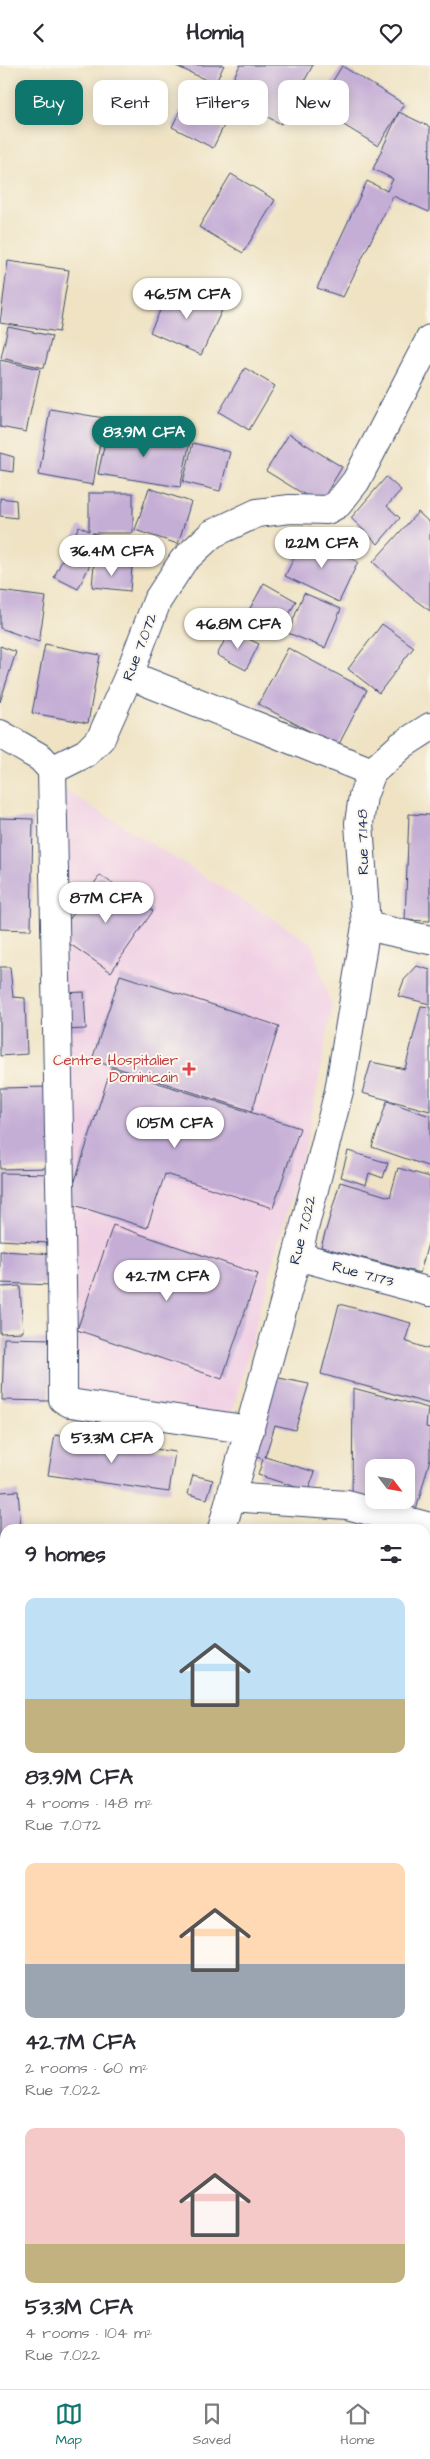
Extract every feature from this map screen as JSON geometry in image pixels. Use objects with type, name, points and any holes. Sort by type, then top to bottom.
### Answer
[{"type":"street","name":"Rue 7.072","points":[[52,770],[86,753],[101,738],[129,675],[157,601],[183,561],[212,534],[257,513],[290,509],[327,510],[338,505],[356,481],[430,339]]},
{"type":"street","points":[[129,675],[372,772]]},
{"type":"street","name":"Rue 7.148","points":[[366,926],[359,823],[363,796],[372,772],[402,745],[430,727]]},
{"type":"street","points":[[0,734],[41,758],[52,770],[63,1399],[70,1403],[250,1430]]},
{"type":"street","points":[[366,926],[430,940]]},
{"type":"street","name":"Rue 7.022","points":[[224,1524],[339,1091],[366,926]]},
{"type":"street","name":"Rue 7.173","points":[[296,1256],[430,1292]]},
{"type":"street","points":[[232,1497],[347,1505],[419,1524]]},
{"type":"shaded area","name":"Centre Hospitalier Dominicain","points":[[52,782],[312,943],[332,1008],[309,1131],[231,1417],[66,1399]]},
{"type":"building","points":[[174,65],[224,65],[217,80],[206,80]]},
{"type":"building","points":[[240,65],[313,65],[305,80],[278,80],[278,122],[268,117],[268,80],[232,80]]},
{"type":"building","points":[[342,66],[404,104],[378,146],[344,125],[349,125],[349,80],[333,80]]},
{"type":"building","points":[[399,112],[430,127],[429,212],[393,196],[343,297],[317,288],[367,181],[387,191],[393,179],[373,169]]},
{"type":"building","points":[[178,115],[178,125],[224,125],[213,148],[172,127]]},
{"type":"building","points":[[231,174],[275,200],[243,253],[199,227]]},
{"type":"building","points":[[8,261],[69,270],[59,332],[0,323]]},
{"type":"building","points":[[172,285],[223,308],[201,355],[150,332]]},
{"type":"building","points":[[8,327],[52,336],[44,368],[1,358]]},
{"type":"building","points":[[0,360],[40,369],[26,432],[0,427]]},
{"type":"building","points":[[245,368],[275,386],[249,430],[219,412]]},
{"type":"building","points":[[50,409],[104,418],[93,485],[39,475]]},
{"type":"building","points":[[108,428],[190,442],[180,487],[98,474]]},
{"type":"building","points":[[289,434],[342,467],[320,504],[266,471]]},
{"type":"building","points":[[193,443],[230,452],[220,491],[183,482]]},
{"type":"building","points":[[0,453],[14,457],[13,472],[0,470]]},
{"type":"building","points":[[386,477],[401,490],[387,506],[400,518],[378,544],[351,518]]},
{"type":"building","points":[[149,488],[191,502],[178,544],[135,530]]},
{"type":"building","points":[[89,493],[133,493],[133,533],[92,533],[103,538],[78,589],[54,577],[79,526],[89,531]]},
{"type":"building","points":[[0,498],[16,500],[17,518],[0,516]]},
{"type":"building","points":[[418,512],[430,523],[430,611],[411,597],[373,562]]},
{"type":"building","points":[[305,536],[358,562],[339,602],[285,576]]},
{"type":"building","points":[[94,564],[132,567],[130,591],[92,587]]},
{"type":"building","points":[[264,583],[296,601],[280,632],[247,614]]},
{"type":"building","points":[[0,591],[46,597],[39,642],[0,628]]},
{"type":"building","points":[[304,593],[341,609],[325,648],[288,633]]},
{"type":"building","points":[[382,624],[414,647],[379,693],[348,669]]},
{"type":"building","points":[[230,630],[259,644],[246,670],[217,655]]},
{"type":"building","points":[[45,644],[100,655],[88,723],[32,713]]},
{"type":"building","points":[[0,646],[16,652],[0,702]]},
{"type":"building","points":[[288,648],[367,690],[338,746],[258,704]]},
{"type":"building","points":[[409,814],[430,815],[430,921],[405,920]]},
{"type":"building","points":[[0,818],[33,819],[31,930],[0,929]]},
{"type":"building","points":[[100,875],[153,911],[111,972],[58,936]]},
{"type":"building","points":[[417,966],[430,970],[430,1004],[398,996],[404,980]]},
{"type":"building","points":[[0,967],[10,967],[13,997],[25,998],[27,1054],[0,1056]]},
{"type":"building","points":[[120,975],[279,1026],[252,1111],[92,1060]]},
{"type":"building","points":[[84,992],[86,1029],[65,1030],[62,993]]},
{"type":"building","points":[[421,1006],[430,1007],[430,1111],[362,1093],[371,1062],[405,1069]]},
{"type":"building","points":[[111,1068],[300,1128],[273,1208],[165,1174],[147,1228],[68,1203]]},
{"type":"building","points":[[49,1087],[51,1168],[0,1169],[0,1088]]},
{"type":"building","points":[[387,1101],[430,1116],[430,1167],[372,1147]]},
{"type":"building","points":[[348,1151],[388,1163],[383,1178],[369,1173],[366,1185],[341,1177]]},
{"type":"building","points":[[398,1168],[430,1177],[430,1236],[420,1273],[321,1247],[340,1182],[390,1197]]},
{"type":"building","points":[[0,1173],[57,1174],[48,1243],[0,1240]]},
{"type":"building","points":[[113,1225],[258,1274],[222,1379],[77,1330]]},
{"type":"building","points":[[0,1251],[54,1254],[53,1285],[0,1283]]},
{"type":"building","points":[[20,1286],[23,1332],[0,1333],[0,1287]]},
{"type":"building","points":[[339,1304],[411,1323],[405,1341],[428,1349],[430,1344],[430,1404],[321,1374]]},
{"type":"building","points":[[4,1338],[52,1339],[49,1401],[2,1400]]},
{"type":"building","points":[[274,1377],[309,1384],[295,1430],[275,1425],[265,1457],[315,1472],[308,1491],[258,1475],[263,1459],[250,1455]]},
{"type":"building","points":[[353,1388],[428,1408],[426,1427],[430,1428],[430,1459],[415,1514],[396,1509],[415,1509],[415,1459],[365,1459],[365,1501],[352,1497]]},
{"type":"building","points":[[55,1435],[175,1452],[169,1492],[48,1475]]},
{"type":"building","points":[[193,1475],[213,1480],[207,1499],[188,1494]]},
{"type":"building","points":[[18,1491],[21,1524],[0,1524],[0,1492]]},
{"type":"place","name":"Centre Hospitalier Dominicain","points":[[189,1069]]}]
